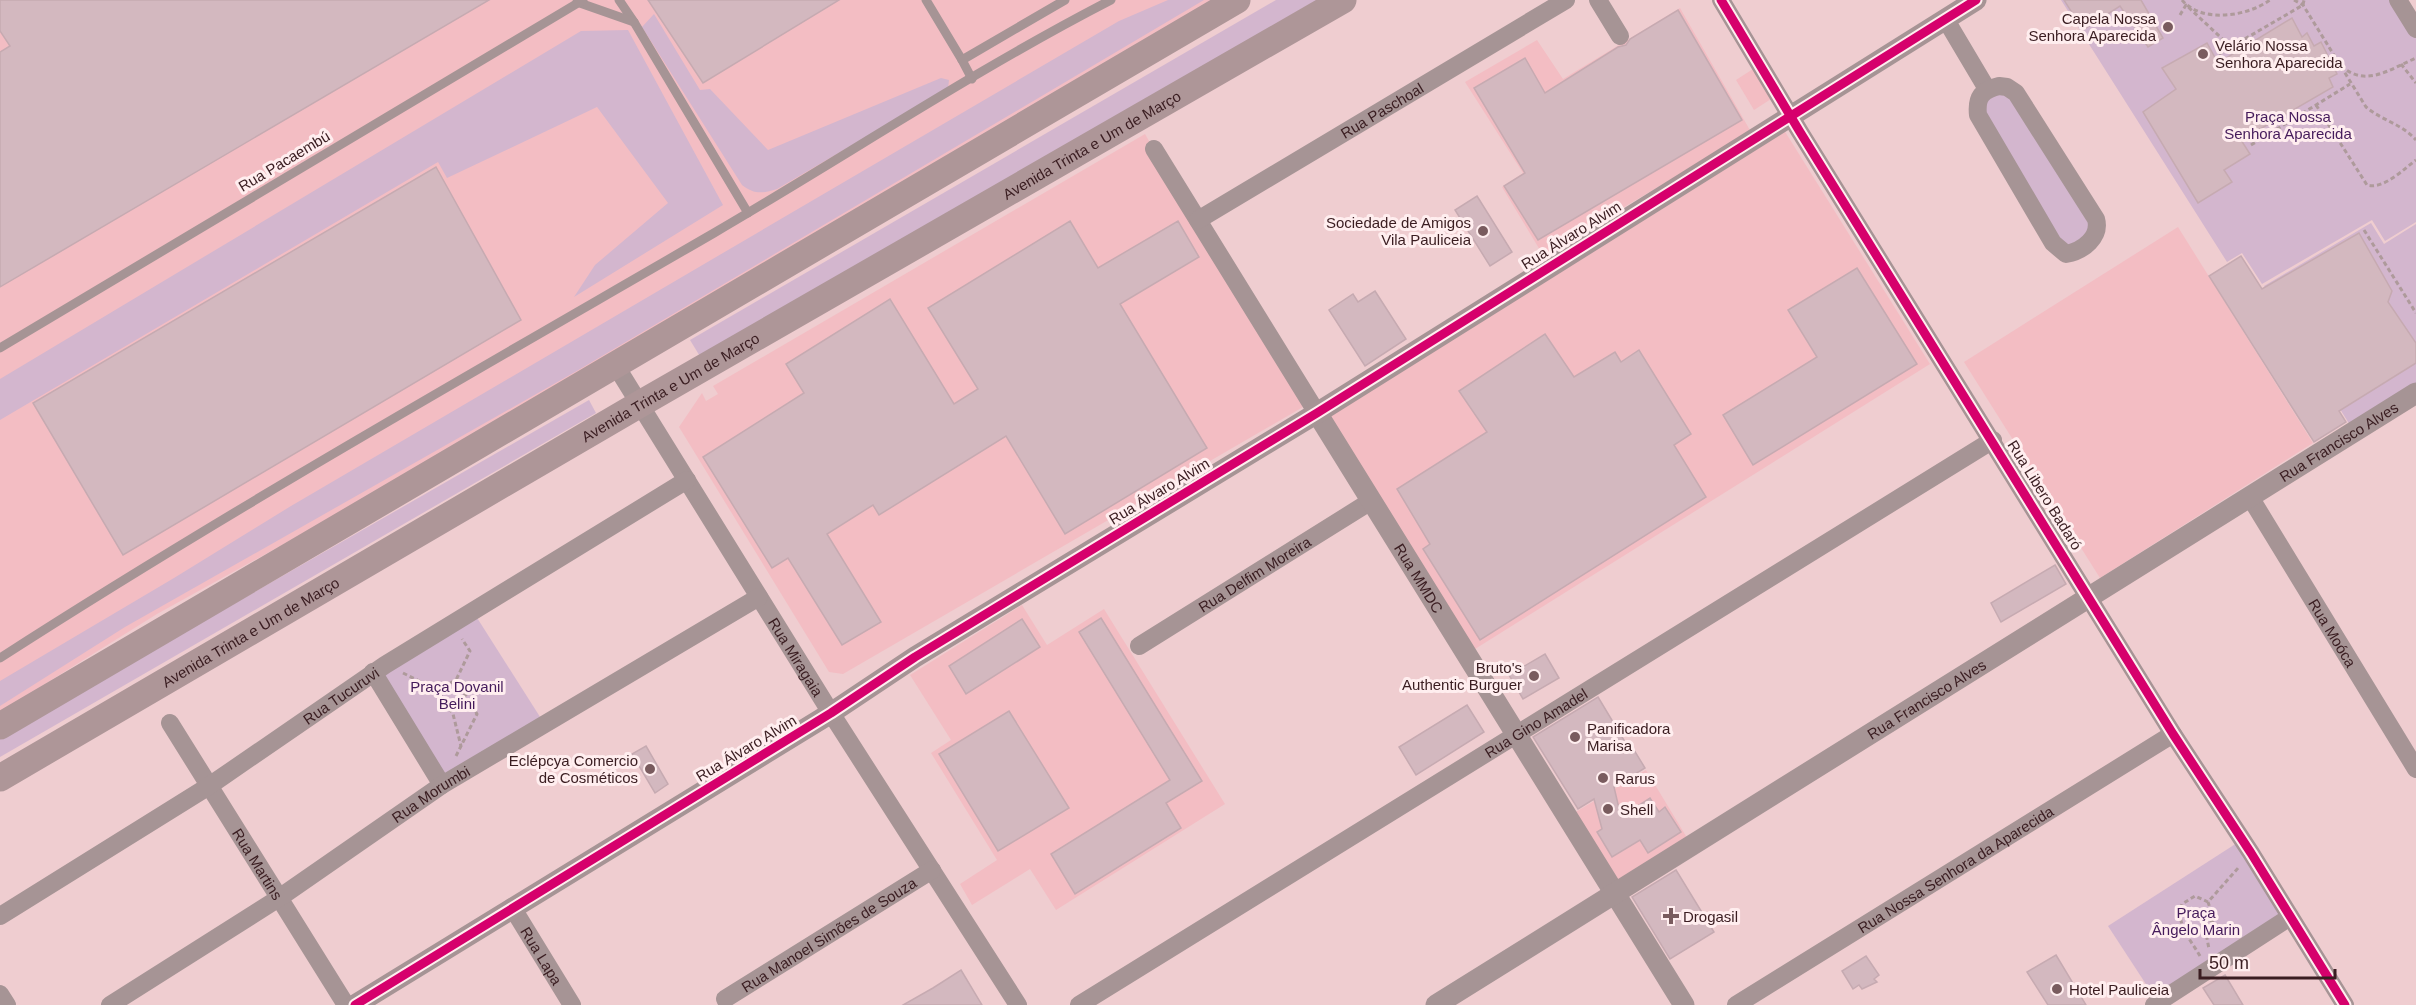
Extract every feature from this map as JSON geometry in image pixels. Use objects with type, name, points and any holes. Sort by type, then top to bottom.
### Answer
[{"type":"main road","points":[[0,726],[1237,0]]},
{"type":"main road","name":"Avenida Trinta e Um de Março","points":[[0,778],[640,404],[1343,0]]},
{"type":"street","name":"Rua Paschoal","points":[[1198,220],[1566,0]]},
{"type":"street","points":[[1598,0],[1620,36]]},
{"type":"street","name":"Rua Libero Badaró","points":[[1721,0],[2174,734],[2252,853],[2345,1005]]},
{"type":"street","name":"Rua Álvaro Alvim","points":[[355,1005],[831,713],[915,657],[1317,413],[1976,0]]},
{"type":"street","points":[[2398,0],[2416,29]]},
{"type":"street","points":[[1946,20],[1987,88]]},
{"type":"street","points":[[2007,87],[2016,93],[2096,219],[2098,228],[2096,237],[2073,253],[2066,254],[2053,243],[1978,115],[1977,106],[1980,95],[1987,88],[2007,87]]},
{"type":"street","name":"Rua MMDC","points":[[1154,149],[1613,894],[1684,1005]]},
{"type":"street","name":"Rua Miragaia","points":[[616,366],[831,713],[1018,1005]]},
{"type":"street","name":"Rua Francisco Alves","points":[[1436,1005],[2250,497],[2414,399]]},
{"type":"street","name":"Rua Gino Amadel","points":[[1079,1005],[1993,440]]},
{"type":"street","name":"Rua Tucuruvi","points":[[0,916],[209,786],[379,668],[687,480]]},
{"type":"street","name":"Rua Moóca","points":[[2250,497],[2416,769]]},
{"type":"street","name":"Rua Delfim Moreira","points":[[1139,646],[1371,501]]},
{"type":"street","name":"Rua Morumbi","points":[[110,1005],[279,898],[442,785],[759,597]]},
{"type":"street","points":[[379,668],[442,785]]},
{"type":"street","name":"Rua Martins","points":[[170,723],[346,1005]]},
{"type":"street","name":"Rua Nossa Senhora da Aparecida","points":[[1736,1005],[2174,734]]},
{"type":"street","name":"Rua Manoel Simões de Souza","points":[[725,999],[932,870]]},
{"type":"street","name":"Rua Lapa","points":[[512,908],[572,1005]]},
{"type":"street","points":[[2154,1005],[2290,917]]},
{"type":"street","points":[[0,994],[7,1005]]},
{"type":"lane","points":[[619,0],[748,213]]},
{"type":"lane","points":[[926,0],[972,79]]},
{"type":"lane","points":[[962,60],[1065,0]]},
{"type":"lane","points":[[0,658],[86,602],[277,487],[748,213],[972,79],[1111,0]]},
{"type":"lane","points":[[579,1],[634,22]]},
{"type":"lane","name":"Rua Pacaembú","points":[[0,348],[579,1]]},
{"type":"path","points":[[2182,0],[2231,47]]},
{"type":"path","points":[[2186,5],[2210,13],[2232,15],[2257,9],[2270,0]]},
{"type":"path","points":[[2294,0],[2304,2],[2350,84],[2366,106],[2377,117],[2401,127],[2416,137]]},
{"type":"path","points":[[2219,54],[2304,2]]},
{"type":"path","points":[[2180,15],[2186,5]]},
{"type":"path","points":[[2336,60],[2350,73],[2359,77],[2373,76],[2416,58]]},
{"type":"path","points":[[2401,64],[2416,83]]},
{"type":"path","points":[[2251,145],[2350,84]]},
{"type":"path","points":[[2316,105],[2367,185],[2372,187],[2380,185],[2416,160]]},
{"type":"path","points":[[2364,230],[2416,313]]},
{"type":"path","points":[[437,690],[456,680],[470,651],[451,623]]},
{"type":"path","points":[[379,668],[437,690],[453,714],[461,746]]},
{"type":"path","points":[[442,785],[477,714],[456,680]]},
{"type":"path","points":[[2208,902],[2252,853]]},
{"type":"path","points":[[2184,929],[2199,931],[2210,920],[2212,910],[2208,902],[2195,896],[2182,904],[2180,918],[2184,929],[2208,971]]},
{"type":"path","points":[[2210,920],[2244,947]]},
{"type":"shaded area","points":[[0,0],[1213,0],[441,457],[157,614],[0,712]]},
{"type":"shaded area","points":[[1680,8],[1751,132],[1543,255],[1502,187],[1523,173],[1465,82],[1537,40],[1563,79]]},
{"type":"shaded area","points":[[1753,69],[1771,99],[1754,110],[1736,80]]},
{"type":"shaded area","points":[[1784,130],[1930,364],[1475,649],[1328,417]]},
{"type":"shaded area","points":[[1145,134],[1303,407],[843,674],[829,672],[679,427],[702,393],[706,401],[718,394],[713,386]]},
{"type":"shaded area","points":[[2178,227],[2313,443],[2100,578],[1964,362]]},
{"type":"shaded area","points":[[1022,605],[1047,645],[1104,609],[1225,804],[1056,910],[1030,869],[972,905],[960,884],[997,860],[931,753],[951,740],[910,675]]},
{"type":"shaded area","points":[[1646,770],[1689,841],[1618,885],[1574,813]]},
{"type":"green space","points":[[1168,0],[1204,0],[575,372],[125,627],[0,706],[0,681],[291,506],[1119,21]]},
{"type":"green space","points":[[1276,0],[1317,0],[701,358],[690,340]]},
{"type":"green space","name":"Praça Nossa Senhora Aparecida","points":[[2061,0],[2395,0],[2416,34],[2416,222],[2385,241],[2372,220],[2262,284],[2242,253],[2227,262]]},
{"type":"green space","points":[[654,14],[700,90],[710,89],[768,150],[941,78],[949,80],[948,89],[777,189],[754,192],[742,185],[642,27]]},
{"type":"green space","points":[[628,30],[723,205],[574,297],[595,265],[668,203],[597,107],[447,178],[438,162],[0,420],[0,379],[581,31]]},
{"type":"green space","points":[[2005,88],[2094,232],[2067,249],[1977,105]]},
{"type":"green space","points":[[2371,223],[2384,244],[2416,224],[2416,390],[2353,430],[2264,286]]},
{"type":"green space","points":[[589,400],[596,413],[0,757],[0,738]]},
{"type":"green space","name":"Praça Dovanil Belini","points":[[474,613],[542,720],[442,780],[377,674]]},
{"type":"green space","name":"Praça Ângelo Marin","points":[[2237,843],[2283,916],[2155,998],[2108,926]]},
{"type":"building","points":[[0,0],[489,0],[0,287],[0,52],[10,46],[0,31]]},
{"type":"building","points":[[648,0],[839,0],[703,83]]},
{"type":"building","points":[[2064,0],[2141,0],[2163,38],[2148,47],[2120,6],[2083,30]]},
{"type":"building","points":[[1678,10],[1742,120],[1538,240],[1504,186],[1525,173],[1474,88],[1525,58],[1545,93],[1618,47],[1626,45],[1630,39]]},
{"type":"building","points":[[2292,18],[2302,37],[2307,33],[2314,46],[2321,42],[2337,74],[2329,78],[2333,87],[2241,140],[2250,154],[2224,170],[2232,182],[2198,203],[2143,112],[2176,89],[2162,68],[2207,43],[2218,63]]},
{"type":"building","points":[[436,167],[521,320],[123,555],[33,403]]},
{"type":"building","name":"Sociedade de Amigos Vila Pauliceia","points":[[1477,196],[1512,252],[1490,266],[1455,210]]},
{"type":"building","points":[[1070,221],[1098,268],[1178,221],[1199,257],[1120,304],[1207,448],[1065,534],[1006,436],[879,515],[873,505],[827,534],[881,622],[842,645],[788,558],[772,568],[703,457],[804,393],[786,364],[890,299],[954,404],[978,389],[928,308]]},
{"type":"building","points":[[2359,233],[2392,291],[2388,302],[2416,343],[2416,363],[2339,411],[2346,422],[2314,442],[2209,276],[2241,256],[2262,289]]},
{"type":"building","points":[[1857,268],[1917,364],[1753,465],[1723,415],[1817,357],[1788,310]]},
{"type":"building","points":[[1375,291],[1406,339],[1365,366],[1329,310],[1353,294],[1358,302]]},
{"type":"building","points":[[1545,334],[1574,377],[1615,352],[1621,362],[1639,350],[1691,434],[1674,445],[1706,497],[1480,640],[1423,549],[1430,544],[1397,489],[1487,432],[1459,391]]},
{"type":"building","points":[[2055,565],[2066,584],[2001,622],[1991,603]]},
{"type":"building","points":[[1101,618],[1202,781],[1166,803],[1181,828],[1075,894],[1051,854],[1170,780],[1079,632]]},
{"type":"building","points":[[1022,619],[1040,647],[966,694],[949,666]]},
{"type":"building","name":"Bruto's Authentic Burguer","points":[[1545,654],[1559,678],[1523,699],[1509,675]]},
{"type":"building","points":[[1598,697],[1628,747],[1631,745],[1645,768],[1614,787],[1621,817],[1650,798],[1659,812],[1665,807],[1681,832],[1648,853],[1640,840],[1612,857],[1597,832],[1602,829],[1594,799],[1578,809],[1533,737]]},
{"type":"building","points":[[1467,705],[1484,732],[1416,775],[1399,747]]},
{"type":"building","points":[[1009,711],[1069,808],[998,851],[939,754]]},
{"type":"building","name":"Eclépcya Comercio de Cosméticos","points":[[646,746],[668,784],[655,793],[632,754]]},
{"type":"building","name":"Drogasil","points":[[1676,870],[1714,932],[1670,959],[1632,897]]},
{"type":"building","name":"Hotel Pauliceia","points":[[2056,955],[2086,1005],[2048,1005],[2027,972]]},
{"type":"building","points":[[1866,956],[1879,975],[1874,979],[1877,982],[1862,989],[1859,985],[1853,989],[1842,971]]},
{"type":"building","points":[[961,970],[982,1005],[903,1005],[933,988]]},
{"type":"building","points":[[2225,975],[2243,1005],[2214,1005],[2203,988]]},
{"type":"cycle path","points":[[1721,0],[1800,132],[2173,734],[2251,853],[2345,1005]]},
{"type":"cycle path","points":[[355,1005],[831,713],[915,657],[1317,413],[1976,0]]},
{"type":"place","name":"Capela Nossa Senhora Aparecida","points":[[2168,27]]},
{"type":"place","name":"Velário Nossa Senhora Aparecida","points":[[2203,54]]},
{"type":"place","name":"Sociedade de Amigos Vila Pauliceia","points":[[1483,231]]},
{"type":"place","name":"Bruto's Authentic Burguer","points":[[1534,676]]},
{"type":"place","name":"Panificadora Marisa","points":[[1575,737]]},
{"type":"place","name":"Eclépcya Comercio de Cosméticos","points":[[650,769]]},
{"type":"place","name":"Rarus","points":[[1603,778]]},
{"type":"place","name":"Shell","points":[[1608,809]]},
{"type":"place","name":"Drogasil","points":[[1671,916]]},
{"type":"place","name":"Hotel Pauliceia","points":[[2057,989]]}]
